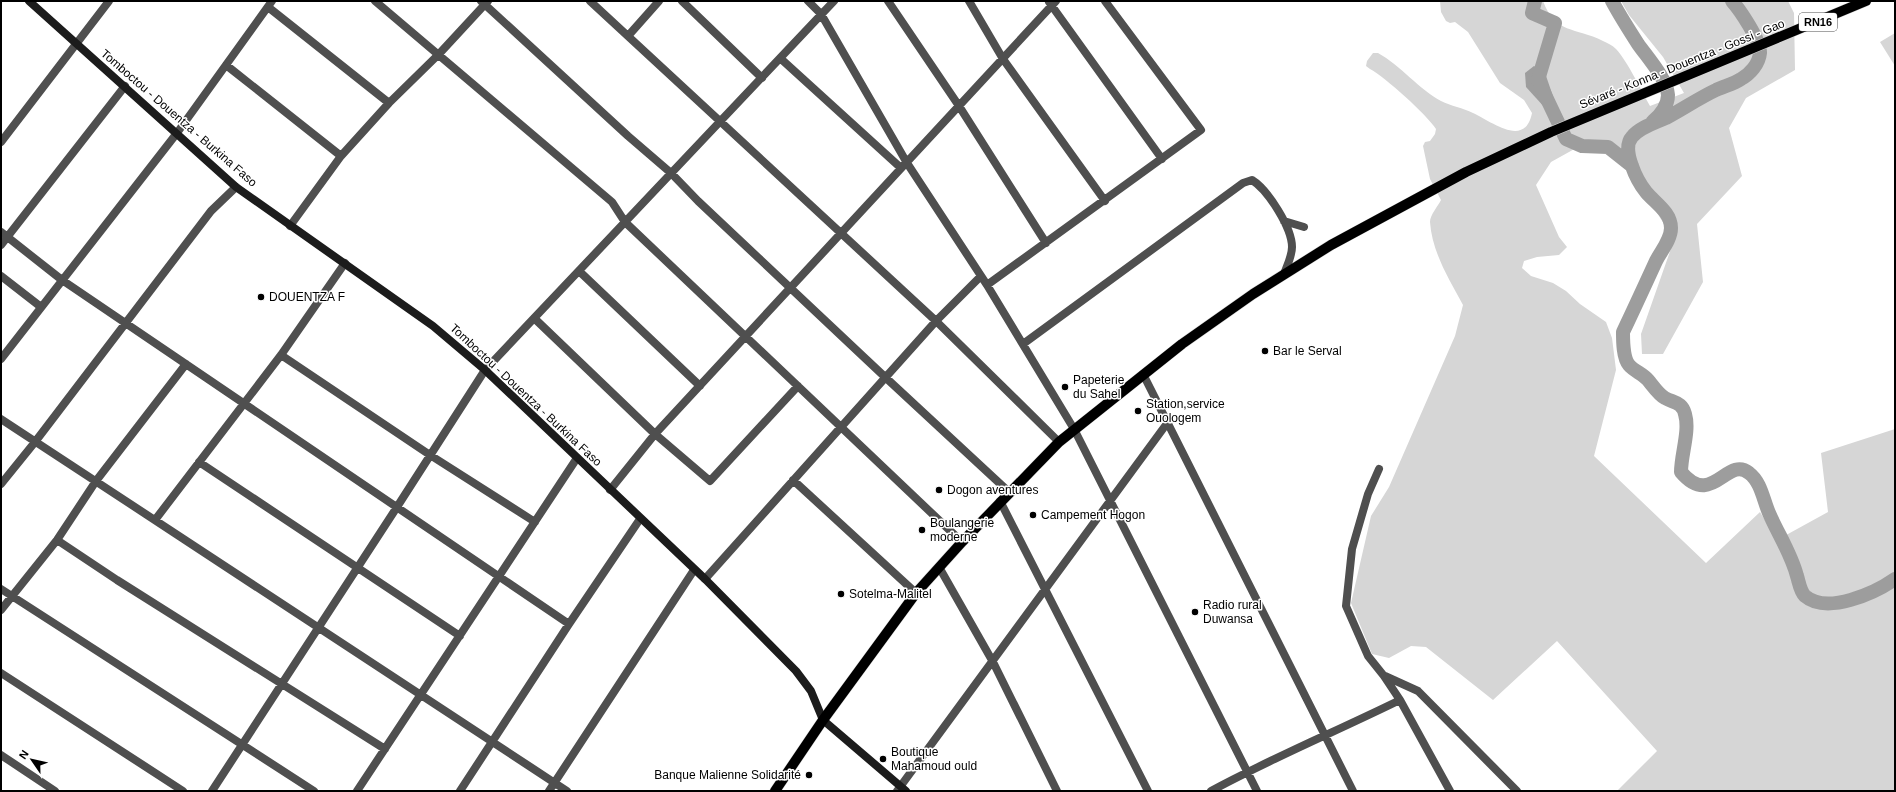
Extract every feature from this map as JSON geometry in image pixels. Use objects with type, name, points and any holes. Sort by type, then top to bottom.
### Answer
[{"type":"main road","name":"Tomboctou - Douentza - Burkina Faso","points":[[29,1],[236,186],[290,226],[433,326],[485,370],[704,579],[796,671],[811,691],[823,720]]},
{"type":"main road","name":"Sévaré - Konna - Douentza - Gossi - Gao","points":[[1284,274],[1364,226],[1466,172],[1551,132],[1866,1]]},
{"type":"main road","name":"RN16","points":[[775,791],[823,720],[916,593],[1000,501],[1074,429],[1182,344],[1246,298],[1284,274]]},
{"type":"main road","points":[[823,720],[901,790]]},
{"type":"street","points":[[1,142],[109,1]]},
{"type":"street","points":[[375,1],[612,202],[625,222],[745,338],[841,426],[962,542]]},
{"type":"street","points":[[590,1],[936,321],[1059,442]]},
{"type":"street","points":[[628,36],[659,1]]},
{"type":"street","points":[[682,1],[762,78]]},
{"type":"street","points":[[808,1],[821,14],[904,165],[987,285],[1074,429],[1257,791]]},
{"type":"street","points":[[212,791],[485,370],[834,1]]},
{"type":"street","points":[[888,1],[959,106],[1046,243]]},
{"type":"street","points":[[969,1],[1003,59],[1105,201]]},
{"type":"street","points":[[987,285],[1201,130],[1105,1]]},
{"type":"street","points":[[290,226],[341,156],[389,102],[439,54],[485,2],[628,136],[671,173],[698,201],[1009,492]]},
{"type":"street","points":[[610,490],[655,434],[1003,59],[1052,3],[1162,159]]},
{"type":"street","points":[[1,359],[177,133],[270,4],[389,102]]},
{"type":"street","points":[[780,58],[904,165]]},
{"type":"street","points":[[226,65],[341,156]]},
{"type":"street","points":[[1,245],[4,234],[125,86]]},
{"type":"street","points":[[1023,344],[1243,183],[1252,180],[1259,185],[1284,221],[1291,238],[1292,249],[1284,274]]},
{"type":"street","points":[[1,484],[35,442],[211,212],[236,186]]},
{"type":"street","points":[[1284,221],[1304,227]]},
{"type":"street","points":[[4,234],[62,280],[568,624]]},
{"type":"street","points":[[155,520],[281,355],[345,263]]},
{"type":"street","points":[[579,271],[700,386]]},
{"type":"street","points":[[1,276],[41,307]]},
{"type":"street","points":[[704,579],[936,321],[981,276]]},
{"type":"street","points":[[534,318],[655,434],[710,481],[798,386]]},
{"type":"street","points":[[281,355],[430,455],[535,522]]},
{"type":"street","points":[[1,610],[57,540],[96,481],[186,364]]},
{"type":"street","points":[[1144,374],[1353,791]]},
{"type":"street","points":[[1,418],[35,442],[567,791]]},
{"type":"street","points":[[901,790],[992,662],[1168,422]]},
{"type":"street","points":[[357,791],[577,458]]},
{"type":"street","points":[[199,462],[460,636]]},
{"type":"street","points":[[1380,469],[1368,494],[1352,548],[1346,606],[1368,656],[1400,700],[1450,791]]},
{"type":"street","points":[[793,480],[916,593]]},
{"type":"street","points":[[1000,501],[1148,791]]},
{"type":"street","points":[[460,791],[568,624],[640,519]]},
{"type":"street","points":[[57,540],[117,580],[385,749]]},
{"type":"street","points":[[939,567],[992,662],[1058,791]]},
{"type":"street","points":[[549,791],[694,570]]},
{"type":"street","points":[[1,588],[12,597],[314,791]]},
{"type":"street","points":[[1,673],[183,791]]},
{"type":"street","points":[[1384,676],[1418,691],[1517,791]]},
{"type":"street","points":[[1211,791],[1247,772],[1400,700]]},
{"type":"street","points":[[1,755],[55,791]]},
{"type":"shaded area","points":[[1440,1],[1543,1],[1548,12],[1560,24],[1603,41],[1616,49],[1630,69],[1650,106],[1684,93],[1663,57],[1629,15],[1621,1],[1788,1],[1794,13],[1795,70],[1746,98],[1729,128],[1742,176],[1697,224],[1703,282],[1663,354],[1642,354],[1641,334],[1674,240],[1616,147],[1578,147],[1551,162],[1536,185],[1559,237],[1567,247],[1559,255],[1537,257],[1524,261],[1522,268],[1531,276],[1553,283],[1566,291],[1580,304],[1606,322],[1612,338],[1616,370],[1594,456],[1706,563],[1760,512],[1777,540],[1828,512],[1821,453],[1895,429],[1895,791],[1617,791],[1657,751],[1557,641],[1493,700],[1426,647],[1411,646],[1389,658],[1372,654],[1351,603],[1371,516],[1389,487],[1455,336],[1463,305],[1442,265],[1431,233],[1430,219],[1441,200],[1430,179],[1423,146],[1425,142],[1430,141],[1435,134],[1436,129],[1405,97],[1366,66],[1367,61],[1373,53],[1378,53],[1394,64],[1425,91],[1441,101],[1469,111],[1507,130],[1515,131],[1522,129],[1528,124],[1532,113],[1524,100],[1500,83],[1468,32],[1455,22],[1450,23],[1446,21],[1441,12]]},
{"type":"shaded area","points":[[1895,33],[1895,66],[1880,42]]},
{"type":"shaded area","points":[[1534,66],[1545,73],[1556,105],[1546,109],[1526,87],[1525,73]]},
{"type":"waterway","points":[[1535,1],[1532,13],[1555,23],[1538,80],[1566,139],[1582,146],[1608,147],[1632,166]]},
{"type":"waterway","points":[[1612,1],[1621,18],[1660,75],[1667,89],[1668,99],[1665,106],[1659,116],[1653,121]]},
{"type":"waterway","points":[[1732,1],[1740,11],[1757,41],[1760,53],[1754,68],[1738,81],[1710,93],[1666,118],[1643,128],[1635,134],[1629,142],[1629,157],[1638,180],[1646,192],[1665,212],[1670,222],[1671,232],[1623,332],[1624,349],[1627,362],[1633,369],[1646,378],[1661,395],[1677,403],[1684,410],[1686,435],[1681,472],[1692,482],[1702,485],[1710,484],[1733,470],[1741,469],[1753,477],[1761,491],[1769,513],[1791,559],[1801,589],[1805,596],[1814,601],[1838,603],[1864,596],[1895,579]]},
{"type":"place","name":"DOUENTZA F","points":[[261,297]]},
{"type":"place","name":"Bar le Serval","points":[[1265,351]]},
{"type":"place","name":"Papeterie du Sahel","points":[[1065,387]]},
{"type":"place","name":"Station,service Ouologem","points":[[1138,411]]},
{"type":"place","name":"Dogon aventures","points":[[939,490]]},
{"type":"place","name":"Campement Hogon","points":[[1033,515]]},
{"type":"place","name":"Boulangerie moderne","points":[[922,530]]},
{"type":"place","name":"Sotelma-Malitel","points":[[841,594]]},
{"type":"place","name":"Radio rural Duwansa","points":[[1195,612]]},
{"type":"place","name":"Boutique Mahamoud ould","points":[[883,759]]},
{"type":"place","name":"Banque Malienne Solidarité","points":[[809,775]]}]
